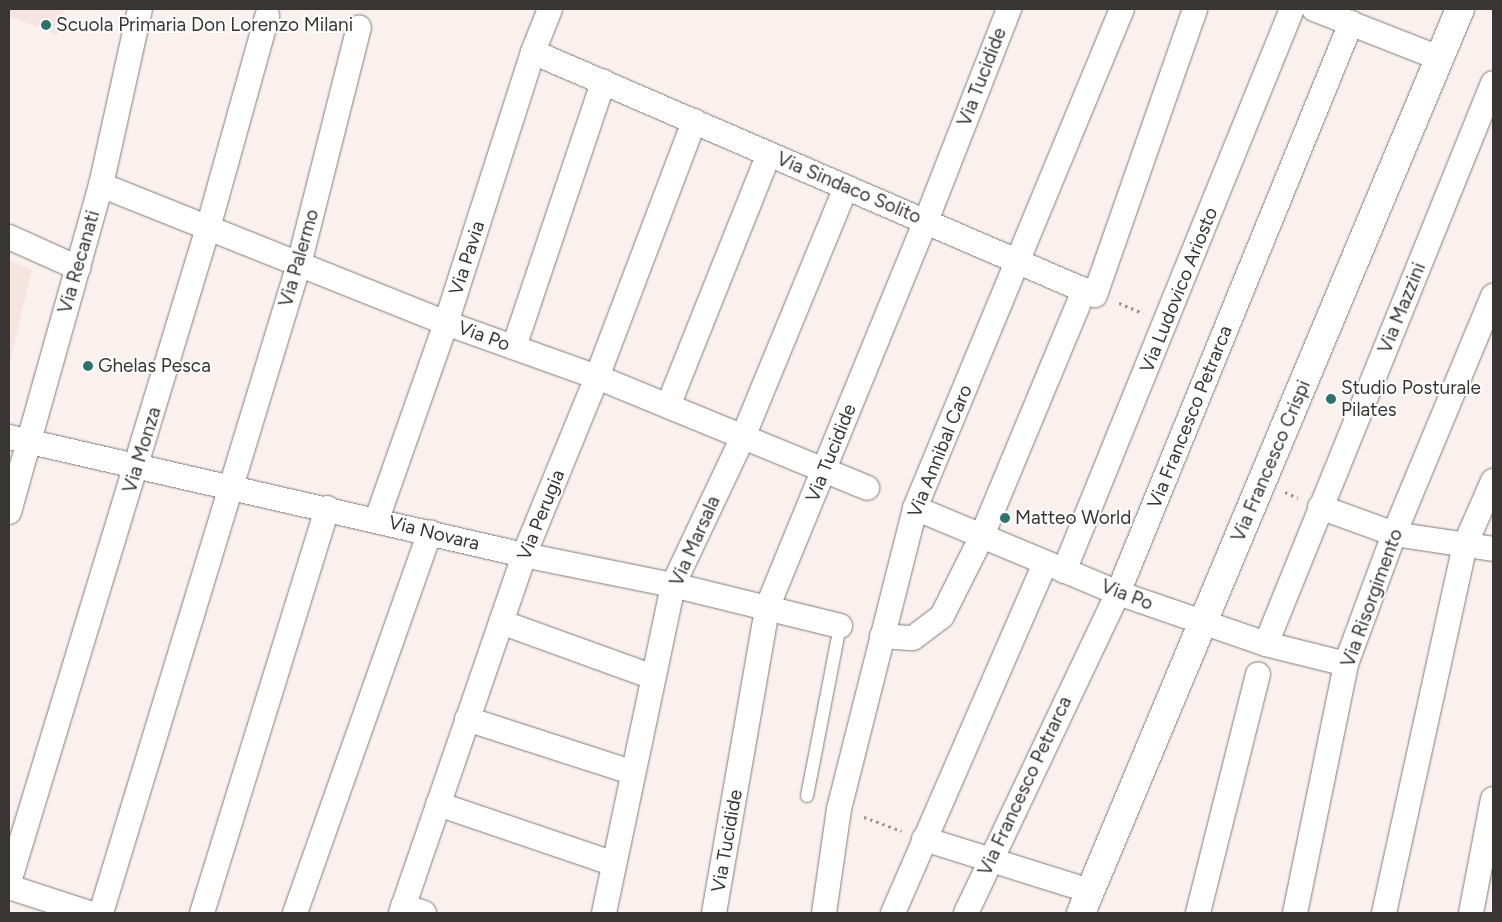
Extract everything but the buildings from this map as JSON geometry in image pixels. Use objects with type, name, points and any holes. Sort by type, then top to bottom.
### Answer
[{"type":"street","name":"Via Recanati","points":[[9,512],[19,439],[78,268],[101,186],[140,9]]},
{"type":"street","name":"Via Pavia","points":[[377,519],[446,323],[533,52],[550,9]]},
{"type":"street","name":"Via Tucidide","points":[[714,913],[767,608],[926,221],[1009,9]]},
{"type":"street","name":"Via Annibal Caro","points":[[824,913],[839,808],[915,508],[1122,9]]},
{"type":"street","points":[[882,636],[913,638],[942,616],[981,538],[1090,292],[1195,9]]},
{"type":"street","name":"Via Ludovico Ariosto","points":[[893,913],[924,839],[1055,568],[1166,321],[1292,9]]},
{"type":"street","points":[[1314,9],[1439,58]]},
{"type":"street","name":"Via Francesco Crispi","points":[[1085,902],[1460,9]]},
{"type":"street","name":"Via Monza","points":[[9,882],[208,228],[267,16]]},
{"type":"street","name":"Via Francesco Petrarca","points":[[966,913],[1118,593],[1351,23]]},
{"type":"street","name":"Via Palermo","points":[[101,913],[299,264],[359,28]]},
{"type":"street","name":"Via Sindaco Solito","points":[[533,52],[1090,292]]},
{"type":"street","points":[[514,347],[603,82]]},
{"type":"street","name":"Via Mazzini","points":[[1266,644],[1493,83]]},
{"type":"street","name":"Via Perugia","points":[[409,911],[438,804],[524,555],[597,377],[694,121]]},
{"type":"street","points":[[668,406],[769,154]]},
{"type":"street","name":"Via Po","points":[[101,186],[446,323],[597,377],[867,488]]},
{"type":"street","name":"Via Marsala","points":[[604,913],[631,772],[673,585],[743,437],[846,187]]},
{"type":"street","points":[[9,237],[78,268]]},
{"type":"street","name":"Via Risorgimento","points":[[1295,913],[1346,664],[1394,534],[1493,296]]},
{"type":"street","name":"Via Novara","points":[[19,439],[377,519],[524,555],[673,585],[840,626]]},
{"type":"street","points":[[1384,913],[1465,545],[1493,480]]},
{"type":"street","points":[[1320,507],[1394,534],[1493,549]]},
{"type":"street","points":[[202,913],[327,508]]},
{"type":"street","name":"Via Po","points":[[915,508],[981,538],[1118,593],[1266,644],[1346,664]]},
{"type":"street","points":[[295,913],[430,532]]},
{"type":"street","points":[[501,622],[653,677]]},
{"type":"street","points":[[1198,913],[1258,674]]},
{"type":"street","points":[[467,719],[631,772]]},
{"type":"street","points":[[1471,913],[1493,799]]},
{"type":"street","points":[[438,804],[614,864]]},
{"type":"street","points":[[924,839],[990,860],[1085,902]]},
{"type":"street","points":[[9,887],[89,913]]},
{"type":"lane","points":[[807,796],[840,626]]},
{"type":"path","points":[[1090,292],[1166,321]]},
{"type":"path","points":[[1262,482],[1320,507]]},
{"type":"path","points":[[839,808],[924,839]]},
{"type":"shaded area","name":"Scuola Primaria Don Lorenzo Milani","points":[[9,9],[64,9],[57,35],[9,16]]},
{"type":"shaded area","points":[[9,260],[32,270],[9,365]]},
{"type":"place","name":"Scuola Primaria Don Lorenzo Milani","points":[[46,25]]},
{"type":"place","name":"Ghelas Pesca","points":[[88,366]]},
{"type":"place","name":"Studio Posturale Pilates","points":[[1331,399]]},
{"type":"place","name":"Matteo World","points":[[1005,518]]}]
